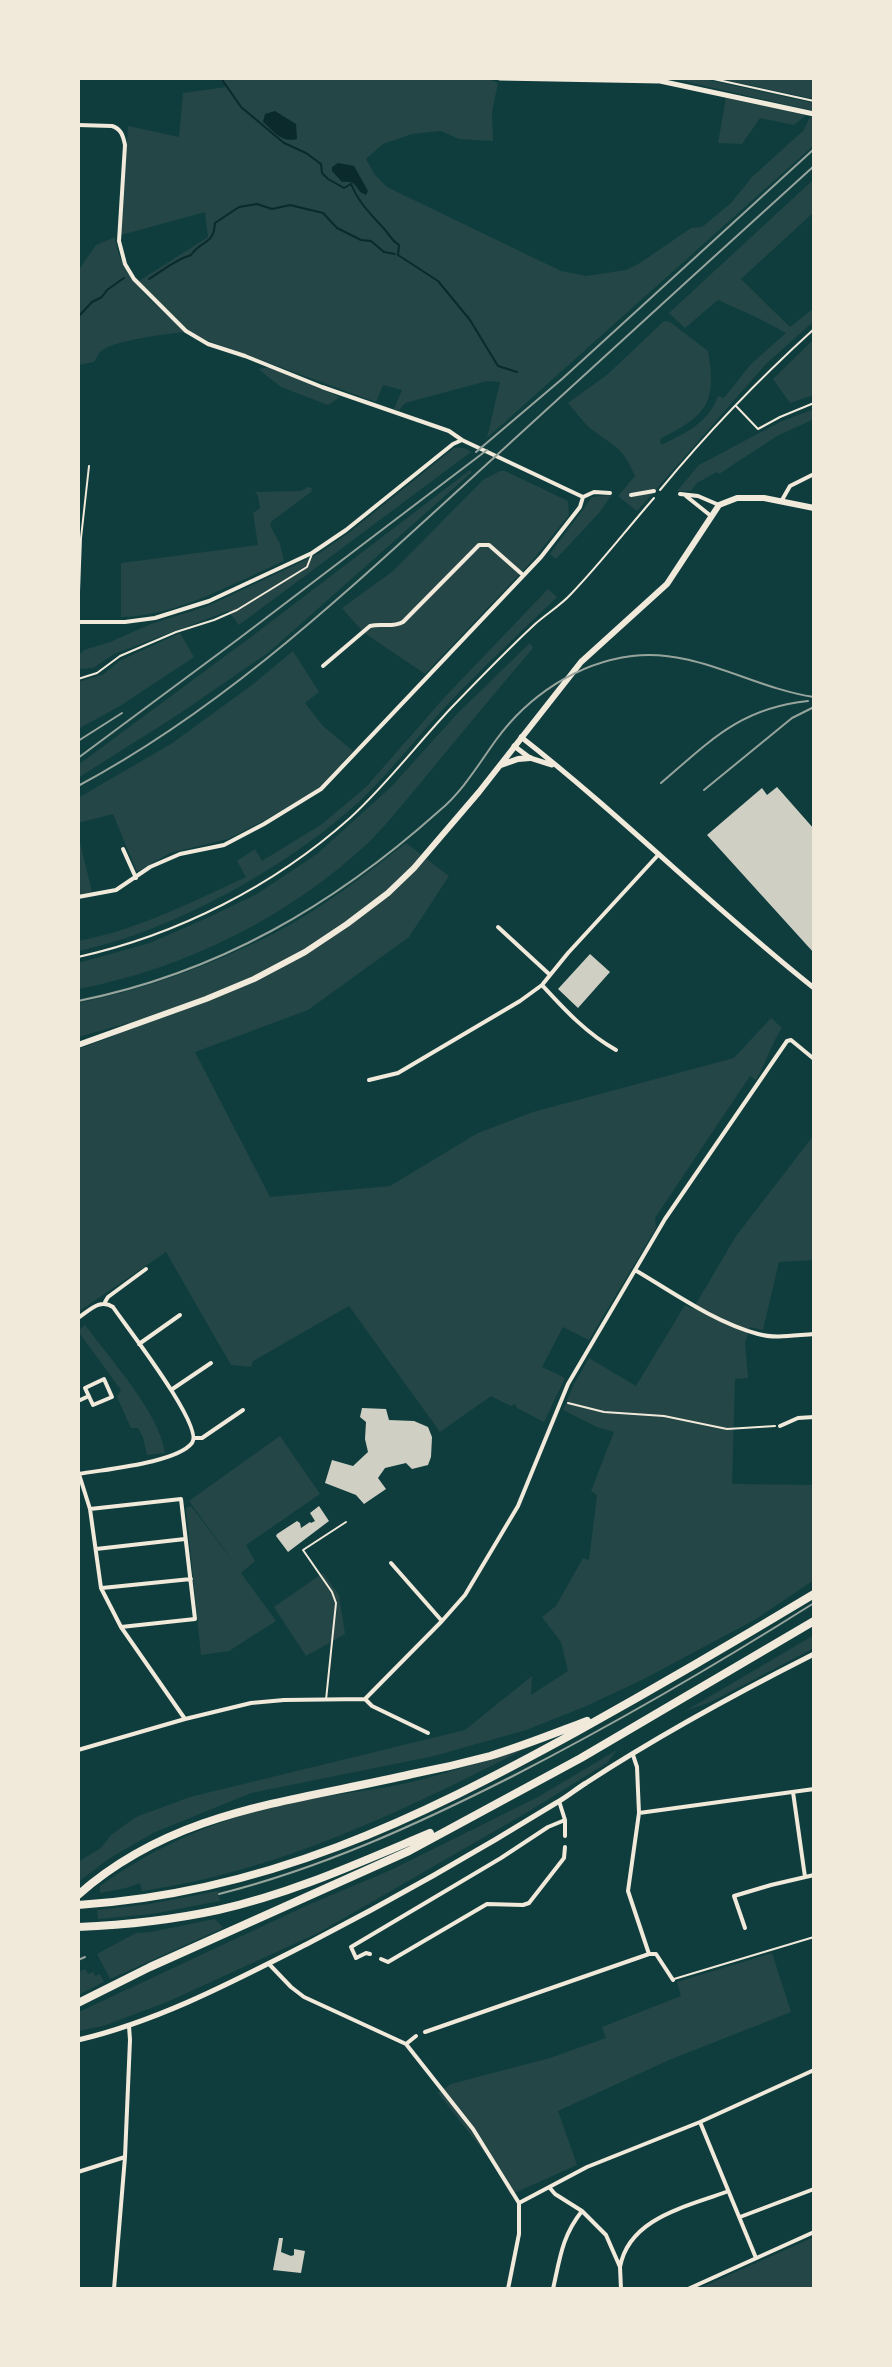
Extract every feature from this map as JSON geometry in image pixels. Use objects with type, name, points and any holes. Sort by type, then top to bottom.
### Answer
[{"type":"highway","points":[[78,1905],[181,1893],[259,1874],[323,1853],[435,1805],[611,1713],[814,1594]]},
{"type":"highway","points":[[78,2003],[150,1967],[409,1851],[581,1758],[814,1621]]},
{"type":"highway","points":[[78,1895],[96,1879],[145,1849],[195,1826],[236,1812],[490,1756],[611,1713]]},
{"type":"highway","points":[[78,1927],[171,1919],[232,1906],[342,1871],[475,1814]]},
{"type":"main road","points":[[78,1045],[232,989],[271,971],[329,936],[388,893],[414,868],[501,765],[581,662],[667,584],[719,505],[737,498],[764,498],[814,508]]},
{"type":"main road","points":[[501,765],[530,758]]},
{"type":"street","points":[[500,78],[660,81],[814,114]]},
{"type":"street","points":[[78,125],[117,127],[123,135],[119,241],[125,264],[134,279],[186,331],[208,344],[449,431],[583,497]]},
{"type":"street","points":[[78,620],[125,622],[155,618],[209,601],[312,553],[462,440]]},
{"type":"street","points":[[782,500],[790,486],[814,474]]},
{"type":"street","points":[[631,495],[654,491]]},
{"type":"street","points":[[78,897],[116,890],[150,867],[180,854],[224,845],[321,789],[541,557],[580,507],[583,497],[594,492],[610,493]]},
{"type":"street","points":[[711,516],[682,494],[698,496],[719,505]]},
{"type":"street","points":[[323,666],[370,626],[391,626],[403,622],[479,545],[489,545],[523,575]]},
{"type":"street","points":[[521,737],[814,988]]},
{"type":"street","points":[[514,746],[530,758],[554,766]]},
{"type":"street","points":[[123,849],[136,878]]},
{"type":"street","points":[[369,1080],[398,1073],[542,985],[659,854]]},
{"type":"street","points":[[498,927],[549,974]]},
{"type":"street","points":[[542,985],[595,1038],[616,1050]]},
{"type":"street","points":[[78,1750],[251,1703],[365,1699],[465,1595],[518,1506],[568,1384],[665,1219],[785,1043],[791,1040],[814,1059]]},
{"type":"street","points":[[105,1303],[108,1297],[146,1269]]},
{"type":"street","points":[[635,1270],[700,1308],[758,1334],[814,1334]]},
{"type":"street","points":[[78,1318],[97,1305],[105,1303],[113,1307],[171,1390],[194,1430],[192,1443],[174,1456],[79,1472],[90,1509],[101,1588],[121,1627],[185,1719]]},
{"type":"street","points":[[139,1344],[180,1315]]},
{"type":"street","points":[[171,1390],[211,1363]]},
{"type":"street","points":[[104,1379],[112,1397],[93,1405],[89,1396],[85,1388],[104,1379]]},
{"type":"street","points":[[78,1401],[89,1396]]},
{"type":"street","points":[[194,1438],[202,1438],[243,1410]]},
{"type":"street","points":[[780,1426],[798,1418],[814,1417]]},
{"type":"street","points":[[90,1509],[181,1499],[195,1619],[121,1627]]},
{"type":"street","points":[[96,1549],[186,1539]]},
{"type":"street","points":[[391,1563],[442,1621]]},
{"type":"street","points":[[101,1588],[191,1579]]},
{"type":"street","points":[[78,2040],[151,2018],[269,1964],[411,1888],[719,1704],[814,1654]]},
{"type":"street","points":[[365,1699],[372,1706],[428,1733]]},
{"type":"street","points":[[633,1755],[637,1767],[639,1813],[628,1891],[649,1954]]},
{"type":"street","points":[[639,1813],[814,1789]]},
{"type":"street","points":[[793,1792],[805,1877]]},
{"type":"street","points":[[559,1801],[565,1820],[565,1836]]},
{"type":"street","points":[[365,1940],[368,1954],[356,1958],[351,1947],[548,1827],[565,1820]]},
{"type":"street","points":[[381,1959],[388,1962],[487,1904],[529,1903],[564,1858],[565,1847]]},
{"type":"street","points":[[745,1928],[734,1896],[814,1875]]},
{"type":"street","points":[[425,2032],[649,1954],[656,1954],[673,1980]]},
{"type":"street","points":[[269,1964],[304,1997],[406,2044],[473,2129],[519,2203],[519,2234],[508,2289]]},
{"type":"street","points":[[114,2289],[125,2157],[129,2026]]},
{"type":"street","points":[[406,2044],[416,2036]]},
{"type":"street","points":[[519,2203],[587,2167],[700,2122],[814,2070]]},
{"type":"street","points":[[700,2122],[756,2258]]},
{"type":"street","points":[[78,2172],[125,2157]]},
{"type":"street","points":[[549,2187],[582,2211],[606,2235],[620,2267]]},
{"type":"street","points":[[740,2217],[814,2189]]},
{"type":"street","points":[[621,2289],[620,2267],[626,2246],[646,2224],[727,2191]]},
{"type":"street","points":[[553,2289],[568,2228],[582,2211]]},
{"type":"street","points":[[688,2289],[814,2232]]},
{"type":"lane","points":[[78,620],[81,538],[89,466]]},
{"type":"lane","points":[[78,679],[97,673],[120,656],[237,610],[307,567],[312,553]]},
{"type":"lane","points":[[326,1701],[336,1603],[332,1592],[303,1550],[346,1522]]},
{"type":"lane","points":[[673,1980],[814,1937]]},
{"type":"path","points":[[709,78],[814,101]]},
{"type":"path","points":[[78,957],[161,933],[206,913],[254,887],[312,849],[351,817],[452,707],[571,594],[685,459],[814,329]]},
{"type":"path","points":[[736,406],[758,429],[814,403]]},
{"type":"path","points":[[559,1402],[604,1412],[664,1416],[727,1429],[780,1426]]},
{"type":"shaded area","points":[[220,78],[486,78],[498,83],[492,112],[493,141],[459,139],[441,131],[412,134],[383,144],[366,159],[387,187],[561,271],[586,276],[626,270],[691,228],[702,227],[731,203],[753,176],[804,130],[810,117],[814,118],[814,145],[487,438],[500,382],[487,381],[405,403],[399,410],[394,409],[402,390],[383,385],[376,402],[195,336],[139,281],[208,237],[205,212],[121,235],[128,126],[179,137],[183,93],[226,87]]},
{"type":"shaded area","points":[[658,78],[699,78],[814,103],[814,111],[683,81]]},
{"type":"shaded area","points":[[814,78],[814,99],[725,80]]},
{"type":"shaded area","points":[[726,98],[806,115],[794,125],[760,118],[742,144],[718,143]]},
{"type":"shaded area","points":[[275,111],[296,124],[297,139],[282,138],[263,122],[265,114]]},
{"type":"shaded area","points":[[338,163],[354,166],[368,191],[366,195],[353,184],[342,182],[332,171]]},
{"type":"shaded area","points":[[814,179],[814,212],[741,279],[790,327],[814,308],[814,321],[766,364],[637,511],[618,496],[635,476],[625,457],[587,425],[568,403],[608,374],[664,321],[670,322],[708,351],[711,384],[705,406],[698,415],[660,439],[661,445],[687,432],[702,420],[718,396],[724,398],[751,364],[786,333],[718,300],[685,328],[669,313]]},
{"type":"shaded area","points":[[115,237],[118,252],[131,278],[185,332],[117,344],[101,351],[94,362],[78,365],[78,271],[96,245]]},
{"type":"shaded area","points":[[814,339],[814,395],[790,403],[773,379]]},
{"type":"shaded area","points":[[270,367],[340,397],[328,405],[281,387],[258,369]]},
{"type":"shaded area","points":[[814,409],[814,419],[777,436],[719,474],[717,472],[697,483],[691,491],[677,491],[699,465],[780,422]]},
{"type":"shaded area","points":[[454,448],[471,452],[239,625],[228,611],[114,654],[93,668],[78,669],[78,656],[84,650],[208,606],[318,554]]},
{"type":"shaded area","points":[[470,470],[472,472],[269,652],[78,778],[78,765]]},
{"type":"shaded area","points":[[500,471],[568,501],[569,515],[532,561],[425,674],[363,632],[342,608],[393,571],[483,480]]},
{"type":"shaded area","points":[[312,488],[311,492],[270,525],[280,544],[284,561],[184,605],[121,617],[121,563],[258,545],[253,513],[260,508],[255,492],[301,491]]},
{"type":"shaded area","points":[[611,496],[599,513],[556,559],[550,554],[592,497]]},
{"type":"shaded area","points":[[548,589],[557,597],[462,690],[368,793],[340,819],[271,868],[193,911],[115,942],[78,951],[78,941],[143,923],[246,877],[237,861],[255,849],[262,861],[322,824],[366,787],[443,699]]},
{"type":"shaded area","points":[[180,633],[194,657],[120,706],[78,729],[78,682],[104,674],[119,661]]},
{"type":"shaded area","points":[[530,643],[533,648],[401,807],[368,843],[337,870],[269,916],[196,954],[118,980],[78,989],[78,963],[150,943],[207,918],[257,894],[317,854],[391,787],[457,714]]},
{"type":"shaded area","points":[[293,651],[319,692],[305,703],[323,726],[353,751],[318,789],[228,839],[170,853],[137,872],[113,814],[78,823],[78,798],[171,744]]},
{"type":"shaded area","points":[[78,834],[92,892],[78,895]]},
{"type":"shaded area","points":[[406,843],[449,876],[409,937],[308,1010],[195,1052],[270,1197],[390,1186],[478,1133],[533,1112],[734,1058],[771,1018],[782,1028],[756,1080],[750,1076],[655,1218],[656,1228],[589,1340],[563,1327],[542,1367],[565,1378],[544,1422],[515,1404],[511,1406],[491,1396],[440,1432],[349,1306],[253,1361],[251,1367],[231,1365],[166,1252],[78,1312],[78,1049],[114,1036],[128,1023],[78,1037],[78,1003],[154,983],[251,945],[326,902]]},
{"type":"shaded area","points":[[814,1135],[814,1260],[779,1262],[763,1330],[750,1327],[745,1343],[748,1378],[735,1379],[732,1484],[814,1485],[814,1580],[756,1619],[584,1707],[526,1730],[434,1756],[251,1793],[153,1833],[110,1858],[78,1882],[78,1862],[101,1848],[111,1835],[136,1817],[190,1797],[465,1730],[532,1676],[531,1695],[568,1671],[561,1642],[542,1617],[556,1606],[583,1558],[589,1560],[597,1495],[591,1491],[614,1432],[563,1410],[574,1384],[589,1358],[636,1386],[685,1305],[693,1309],[736,1236]]},
{"type":"shaded area","points":[[85,1325],[144,1403],[161,1437],[165,1453],[147,1455],[143,1437],[138,1428],[131,1428],[117,1397],[121,1390],[78,1331]]},
{"type":"shaded area","points":[[280,1436],[320,1494],[246,1545],[255,1561],[241,1573],[276,1621],[229,1651],[201,1655],[186,1508],[191,1506],[237,1567],[189,1501]]},
{"type":"shaded area","points":[[323,1573],[339,1595],[345,1634],[306,1656],[274,1607]]},
{"type":"shaded area","points":[[814,1635],[814,1648],[711,1702],[687,1710]]},
{"type":"shaded area","points":[[525,1749],[433,1795],[291,1854],[193,1882],[142,1891],[140,1883],[100,1893],[100,1886],[122,1871],[214,1825],[303,1800],[414,1781]]},
{"type":"shaded area","points":[[617,1750],[607,1763],[526,1813],[318,1933],[167,2002],[103,2026],[78,2031],[78,2012],[308,1905],[391,1870],[538,1797]]},
{"type":"shaded area","points":[[218,1891],[220,1901],[152,1914],[98,1919],[97,1910]]},
{"type":"shaded area","points":[[215,1919],[223,1928],[110,1979],[97,1954],[136,1933]]},
{"type":"shaded area","points":[[772,1953],[791,2012],[669,2060],[558,2111],[577,2165],[510,2195],[496,2167],[438,2093],[451,2084],[550,2058],[606,2038],[602,2027],[681,1996],[677,1982]]},
{"type":"shaded area","points":[[78,1969],[85,1969],[88,1974],[93,1972],[95,1976],[100,1974],[104,1982],[78,1995]]},
{"type":"shaded area","points":[[814,2237],[814,2289],[698,2289]]},
{"type":"building","points":[[777,787],[814,829],[814,953],[707,835],[762,788],[767,795]]},
{"type":"building","points":[[590,954],[610,972],[578,1008],[558,989]]},
{"type":"building","points":[[362,1408],[386,1409],[389,1420],[414,1421],[428,1427],[432,1437],[428,1465],[412,1469],[406,1463],[385,1468],[378,1478],[386,1489],[364,1504],[356,1495],[325,1483],[332,1460],[353,1466],[368,1452],[366,1422],[360,1417]]},
{"type":"building","points":[[319,1506],[329,1521],[288,1552],[277,1534],[297,1521],[301,1528],[315,1521],[310,1513]]},
{"type":"building","points":[[279,2238],[283,2238],[281,2252],[291,2256],[294,2249],[305,2251],[301,2273],[273,2270]]},
{"type":"waterway","points":[[221,78],[241,107],[284,143],[321,164],[322,173],[328,179],[344,188],[351,184],[366,209],[399,245],[398,255],[438,281],[470,320],[498,366],[517,372]]},
{"type":"waterway","points":[[149,279],[191,255],[210,239],[215,223],[239,207],[257,204],[272,209],[290,205],[323,213],[337,228],[361,240],[371,241],[384,252],[395,254]]},
{"type":"waterway","points":[[78,317],[124,278]]},
{"type":"railway","points":[[476,452],[562,379],[814,149]]},
{"type":"railway","points":[[78,786],[183,722],[280,648],[814,166]]},
{"type":"railway","points":[[78,758],[487,450]]},
{"type":"railway","points":[[78,1001],[179,973],[272,931],[316,905],[399,845],[448,803],[523,709],[555,684],[592,666],[632,656],[679,658],[814,697]]},
{"type":"railway","points":[[661,783],[727,729],[763,711],[808,701]]},
{"type":"railway","points":[[704,790],[792,718],[814,707]]},
{"type":"railway","points":[[78,741],[122,713]]},
{"type":"railway","points":[[219,1894],[332,1858],[477,1794],[628,1714],[814,1603]]},
{"type":"railway","points":[[78,1960],[85,1957]]}]
